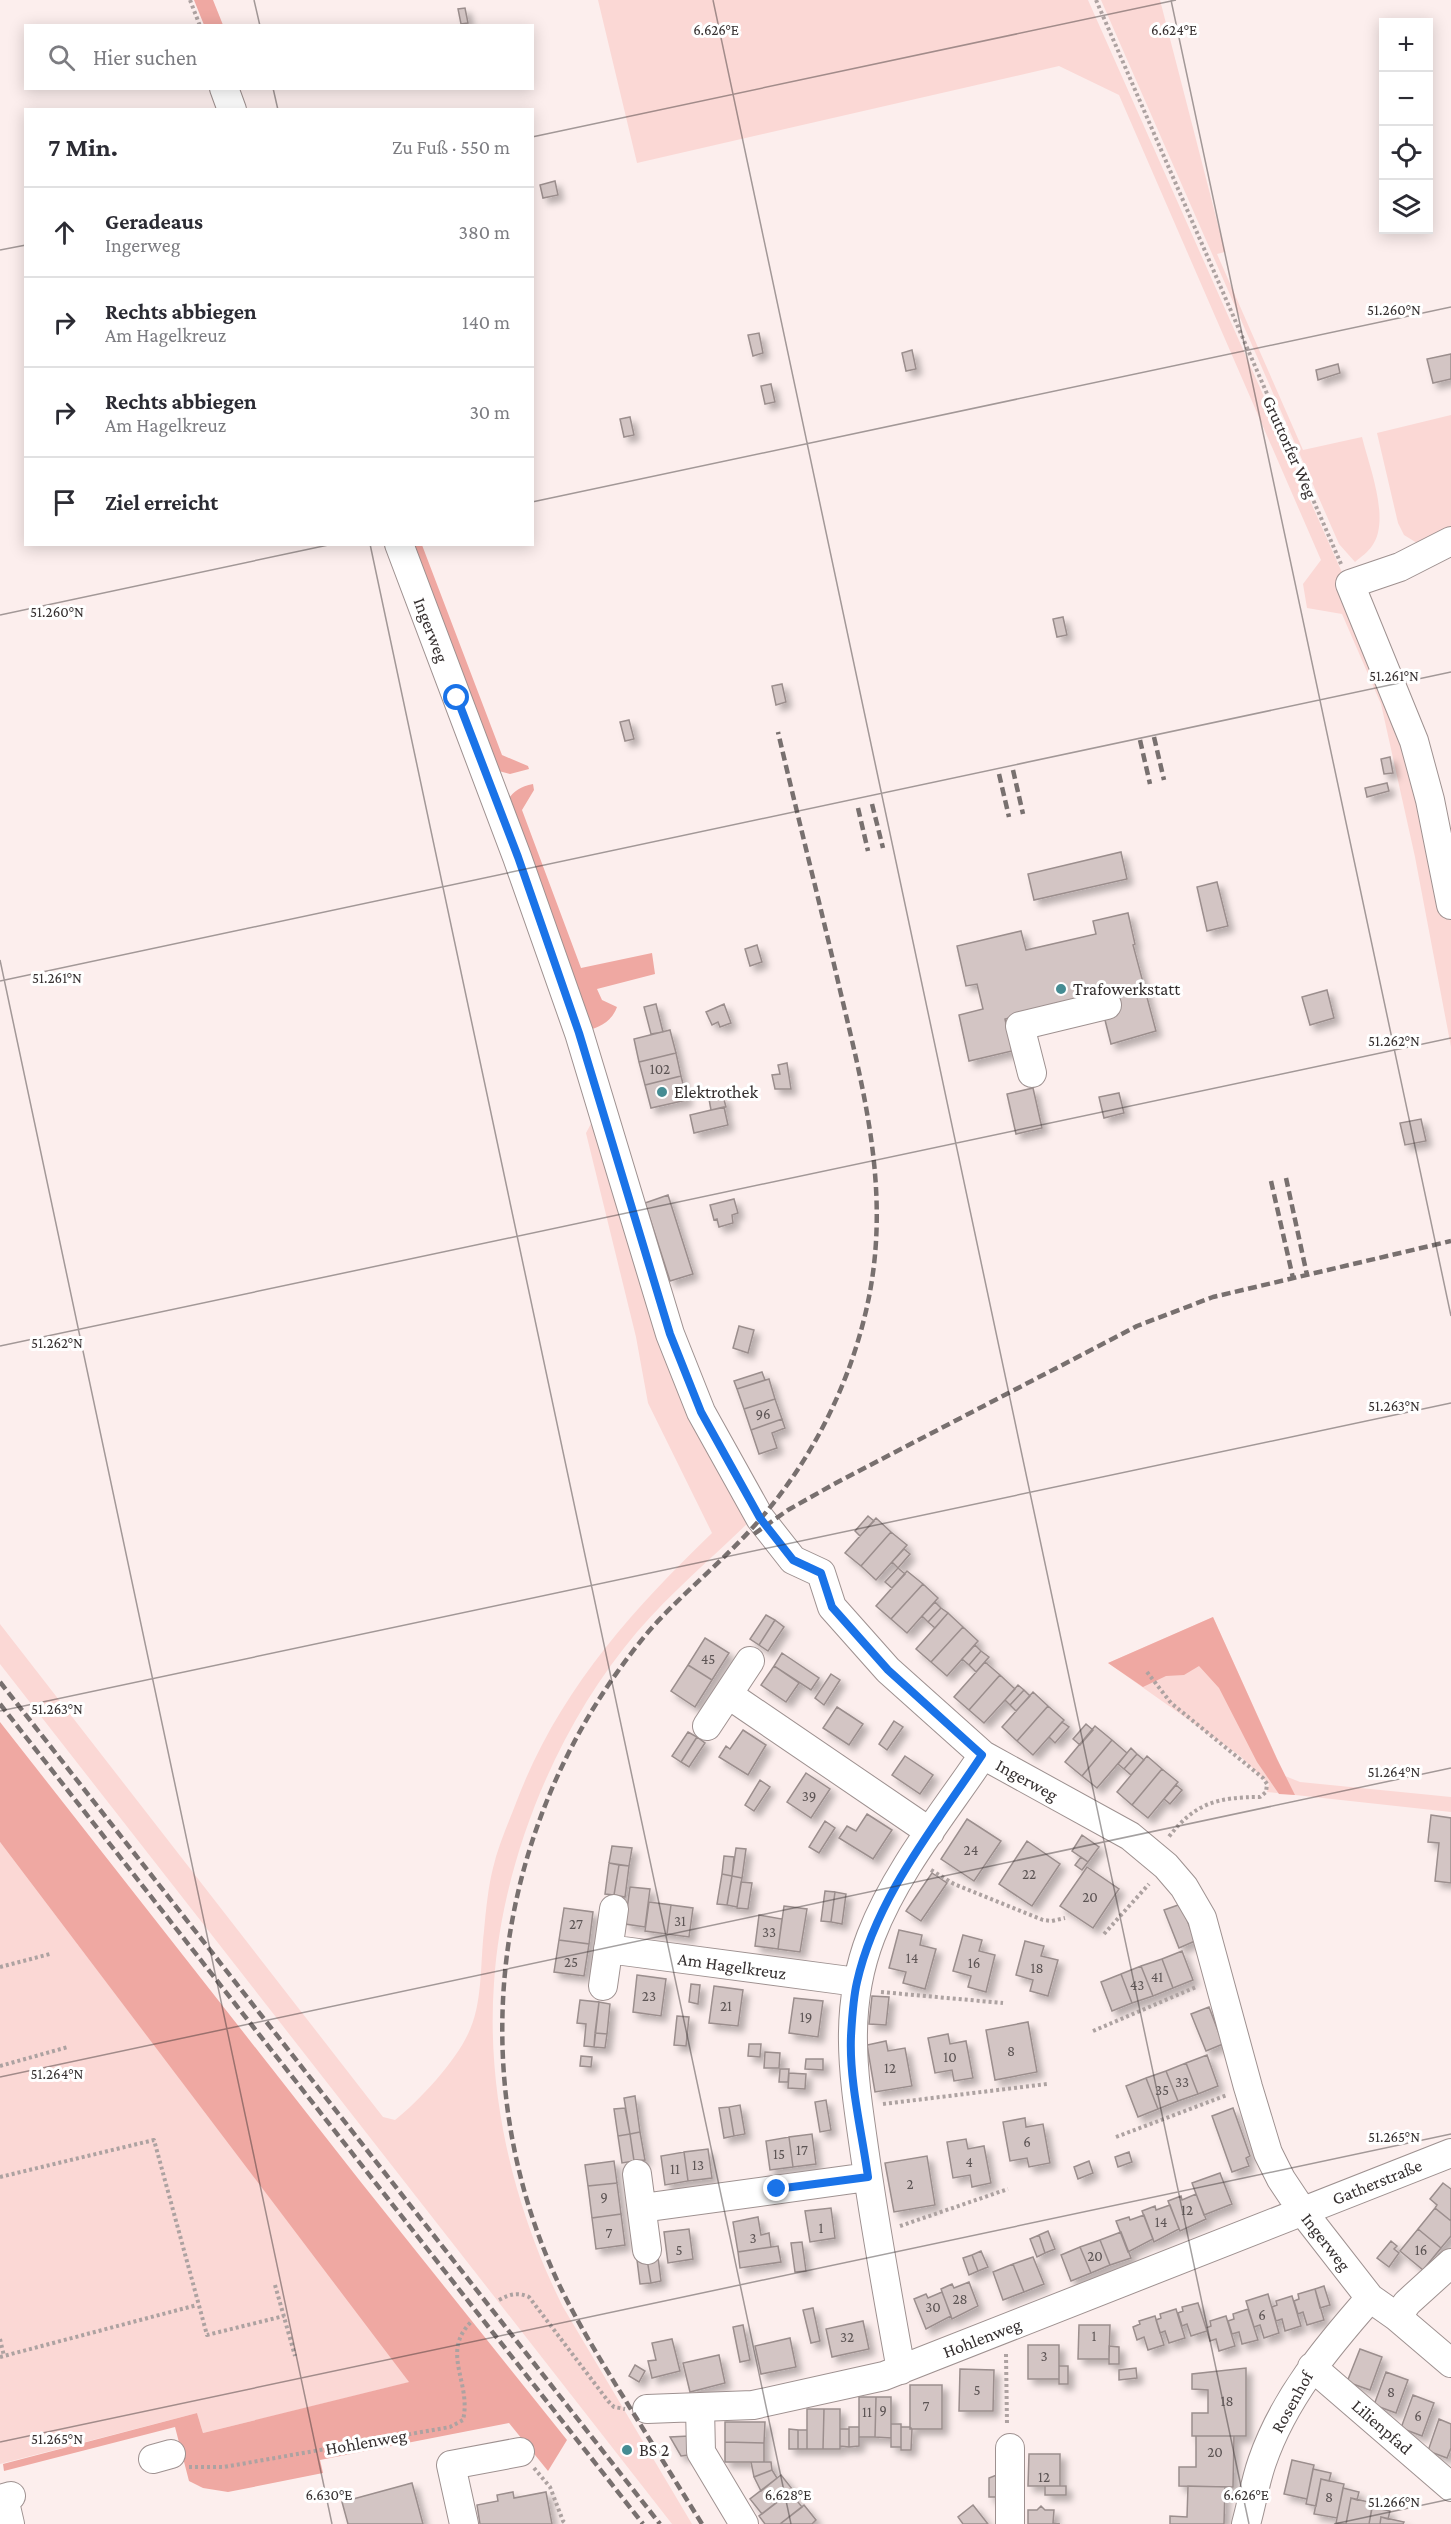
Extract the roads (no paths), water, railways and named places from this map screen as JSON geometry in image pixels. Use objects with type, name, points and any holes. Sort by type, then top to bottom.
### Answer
[{"type":"street","points":[[225,90],[231,108]]},
{"type":"street","points":[[1451,541],[1400,567],[1350,584],[1414,741],[1430,800],[1451,905]]},
{"type":"street","name":"Ingerweg","points":[[400,546],[514,847],[579,1033],[666,1323],[701,1412],[760,1518],[793,1560],[821,1573],[832,1607],[888,1670],[982,1755],[1130,1836],[1160,1861],[1184,1887],[1202,1918],[1248,2087],[1268,2152],[1281,2179],[1303,2212],[1370,2298],[1397,2317],[1451,2363]]},
{"type":"street","points":[[1032,1073],[1020,1026],[1107,1005]]},
{"type":"street","points":[[707,1726],[750,1661]]},
{"type":"street","points":[[729,1695],[930,1832]]},
{"type":"street","points":[[901,2370],[877,2235],[858,2107],[851,2038],[856,1986],[871,1937],[888,1899],[982,1755]]},
{"type":"street","points":[[603,1986],[614,1910]]},
{"type":"street","name":"Am Hagelkreuz","points":[[608,1949],[856,1986]]},
{"type":"street","name":"Gatherstraße","points":[[1303,2212],[1451,2153]]},
{"type":"street","points":[[637,2174],[647,2250]]},
{"type":"street","points":[[642,2208],[868,2177]]},
{"type":"street","name":"Hohlenweg","points":[[639,2409],[753,2405],[901,2370],[1303,2212]]},
{"type":"street","points":[[1397,2317],[1407,2303],[1451,2264]]},
{"type":"street","name":"Rosenhof","points":[[1246,2524],[1262,2462],[1282,2414],[1321,2354],[1370,2298]]},
{"type":"street","name":"Lilienpfad","points":[[1312,2367],[1451,2487]]},
{"type":"street","points":[[700,2408],[701,2452],[744,2524]]},
{"type":"street","points":[[1010,2448],[1010,2524]]},
{"type":"street","points":[[464,2524],[451,2465],[520,2452]]},
{"type":"railway","points":[[702,2524],[594,2349],[556,2278],[526,2196],[508,2111],[502,2026],[509,1941],[527,1858],[557,1778],[597,1702],[649,1631],[762,1517],[802,1463],[834,1405],[847,1374],[866,1311],[877,1229],[873,1149],[850,1030],[778,732]]},
{"type":"railway","points":[[1154,737],[1164,780]]},
{"type":"railway","points":[[1140,740],[1150,784]]},
{"type":"railway","points":[[1013,770],[1023,814]]},
{"type":"railway","points":[[999,774],[1009,817]]},
{"type":"railway","points":[[872,804],[883,848]]},
{"type":"railway","points":[[858,808],[868,851]]},
{"type":"railway","points":[[1286,1178],[1307,1275]]},
{"type":"railway","points":[[1271,1181],[1293,1278]]},
{"type":"railway","points":[[754,1534],[788,1510],[834,1484],[1137,1326],[1213,1297],[1451,1241]]},
{"type":"railway","points":[[0,1682],[660,2524]]},
{"type":"railway","points":[[0,1704],[643,2524]]},
{"type":"place","name":"Trafowerkstatt","points":[[1061,989]]},
{"type":"place","name":"Elektrothek","points":[[662,1092]]},
{"type":"place","name":"BS 2","points":[[627,2450]]}]
